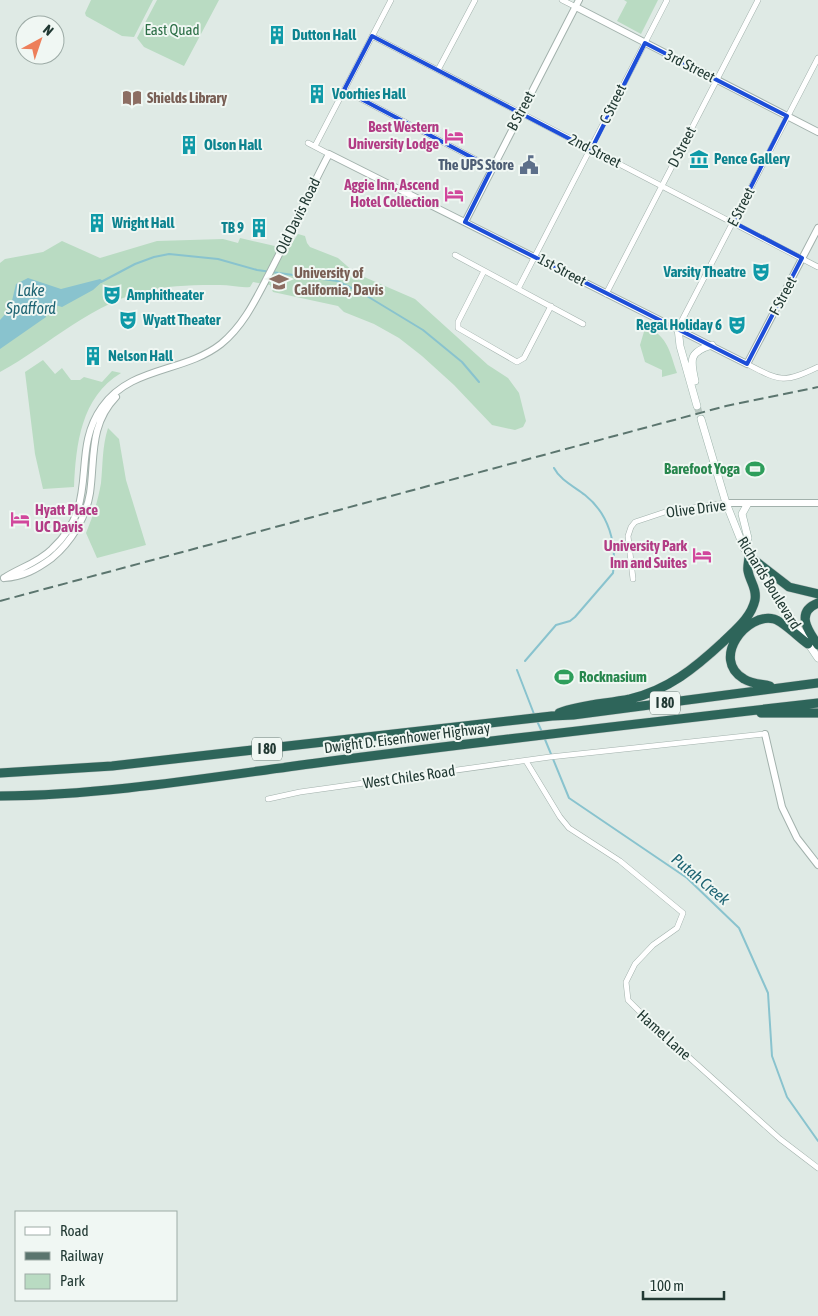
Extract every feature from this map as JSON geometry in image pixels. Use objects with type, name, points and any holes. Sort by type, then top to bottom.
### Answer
[{"type":"highway","points":[[749,556],[789,587],[818,594]]},
{"type":"highway","points":[[552,716],[571,708],[631,699],[664,687],[694,670],[742,624],[752,609],[756,594],[754,583],[748,571],[749,556]]},
{"type":"highway","points":[[818,603],[809,608],[805,617],[808,630],[818,645]]},
{"type":"highway","points":[[778,687],[751,682],[736,673],[730,663],[732,645],[756,622],[768,618],[782,623],[808,644]]},
{"type":"highway","name":"Dwight D. Eisenhower Highway","points":[[0,772],[112,766],[573,715],[818,683]]},
{"type":"highway","name":"Dwight D. Eisenhower Highway","points":[[0,796],[73,793],[140,787],[559,733],[818,703]]},
{"type":"highway","points":[[746,711],[775,714],[818,713]]},
{"type":"main road","points":[[678,328],[680,346],[698,406]]},
{"type":"main road","points":[[694,393],[696,384],[691,363],[693,356],[701,348],[712,345]]},
{"type":"main road","name":"Richards Boulevard","points":[[701,419],[726,503],[744,548],[818,658]]},
{"type":"main road","points":[[744,548],[748,538],[742,514],[747,505]]},
{"type":"street","points":[[315,146],[391,0]]},
{"type":"street","points":[[438,70],[475,0]]},
{"type":"street","name":"3rd Street","points":[[562,0],[818,132]]},
{"type":"street","name":"B Street","points":[[465,222],[579,0]]},
{"type":"street","name":"C Street","points":[[518,289],[667,0]]},
{"type":"street","name":"D Street","points":[[606,294],[758,0]]},
{"type":"street","name":"2nd Street","points":[[372,36],[818,267]]},
{"type":"street","name":"E Street","points":[[678,328],[818,58]]},
{"type":"street","points":[[344,90],[492,168]]},
{"type":"street","name":"1st Street","points":[[308,143],[535,256],[606,294],[712,345],[776,379],[786,380],[818,367]]},
{"type":"street","name":"Old Davis Road","points":[[2,579],[45,555],[68,530],[77,513],[83,492],[86,451],[92,424],[108,400],[126,383],[199,357],[220,344],[242,322],[276,261],[329,154]]},
{"type":"street","name":"F Street","points":[[747,364],[818,228]]},
{"type":"street","points":[[455,256],[583,324]]},
{"type":"street","points":[[484,271],[458,322],[458,328],[517,362],[524,358],[551,306]]},
{"type":"street","name":"Olive Drive","points":[[633,579],[628,536],[631,527],[636,522],[665,512],[726,503],[747,505],[818,503]]},
{"type":"street","points":[[765,734],[782,807],[796,838],[818,865]]},
{"type":"street","name":"West Chiles Road","points":[[268,799],[300,792],[550,757],[765,734]]},
{"type":"street","name":"Hamel Lane","points":[[526,761],[560,817],[569,828],[620,861],[683,914],[677,928],[653,944],[635,964],[626,982],[628,1000],[653,1025],[780,1139],[818,1168]]},
{"type":"highlighted area","points":[[372,36],[591,150],[645,43],[787,116],[733,222],[802,258],[747,364],[465,222],[492,168],[344,90]]},
{"type":"green space","points":[[91,0],[153,0],[134,37],[122,36],[86,16],[85,13]]},
{"type":"green space","name":"East Quad","points":[[157,0],[219,0],[184,66],[144,47],[137,38]]},
{"type":"green space","points":[[624,0],[658,0],[641,34],[617,21],[627,2]]},
{"type":"green space","points":[[298,234],[305,236],[310,247],[338,258],[355,273],[415,299],[488,365],[508,378],[519,393],[526,421],[523,427],[515,430],[492,425],[454,385],[422,356],[399,338],[374,324],[344,312],[338,306],[273,292],[270,285],[253,282],[250,287],[220,285],[176,286],[159,288],[130,296],[110,304],[72,325],[0,372],[0,263],[5,259],[43,252],[62,241],[100,258],[157,241],[223,239],[238,243],[240,238],[288,249]]},
{"type":"green space","points":[[646,325],[664,340],[670,351],[677,373],[662,377],[662,370],[645,362],[640,345]]},
{"type":"green space","points":[[43,360],[55,374],[62,368],[71,380],[80,380],[84,377],[102,382],[112,371],[121,373],[97,395],[89,408],[79,438],[74,487],[43,489],[35,454],[25,372]]},
{"type":"green space","points":[[108,428],[119,439],[126,480],[146,545],[97,558],[86,533],[100,490]]},
{"type":"water","name":"Lake Spafford","points":[[28,278],[61,289],[100,279],[103,281],[93,290],[62,307],[55,305],[45,311],[46,317],[0,349],[0,320],[10,309],[16,284]]},
{"type":"waterway","points":[[101,282],[135,264],[169,254],[218,259],[257,270],[337,281],[362,293],[423,330],[462,362],[479,382]]},
{"type":"waterway","name":"Putah Creek","points":[[525,661],[556,625],[570,621],[575,617],[613,573],[614,551],[610,530],[600,511],[585,495],[564,480],[554,468]]},
{"type":"waterway","name":"Putah Creek","points":[[517,670],[534,714]]},
{"type":"waterway","name":"Putah Creek","points":[[537,721],[542,732]]},
{"type":"waterway","name":"Putah Creek","points":[[544,737],[569,798],[687,878],[739,928],[768,993],[772,1056],[787,1097],[818,1141]]},
{"type":"tunnel","points":[[697,406],[701,419]]},
{"type":"railway","points":[[0,601],[726,406],[818,387]]},
{"type":"place","name":"Dutton Hall","points":[[277,35]]},
{"type":"place","name":"Voorhies Hall","points":[[317,94]]},
{"type":"place","name":"Shields Library","points":[[132,98]]},
{"type":"place","name":"Best Western University Lodge","points":[[454,136]]},
{"type":"place","name":"Olson Hall","points":[[189,145]]},
{"type":"place","name":"Pence Gallery","points":[[699,159]]},
{"type":"place","name":"The UPS Store","points":[[529,165]]},
{"type":"place","name":"Aggie Inn, Ascend Hotel Collection","points":[[454,194]]},
{"type":"place","name":"Wright Hall","points":[[97,223]]},
{"type":"place","name":"TB 9","points":[[259,228]]},
{"type":"place","name":"Varsity Theatre","points":[[761,272]]},
{"type":"place","name":"University of California, Davis","points":[[279,282]]},
{"type":"place","name":"Amphitheater","points":[[112,295]]},
{"type":"place","name":"Wyatt Theater","points":[[128,320]]},
{"type":"place","name":"Regal Holiday 6","points":[[737,325]]},
{"type":"place","name":"Nelson Hall","points":[[93,356]]},
{"type":"place","name":"Barefoot Yoga","points":[[755,469]]},
{"type":"place","name":"Hyatt Place UC Davis","points":[[20,519]]},
{"type":"place","name":"University Park Inn and Suites","points":[[702,555]]},
{"type":"place","name":"Rocknasium","points":[[564,677]]}]
